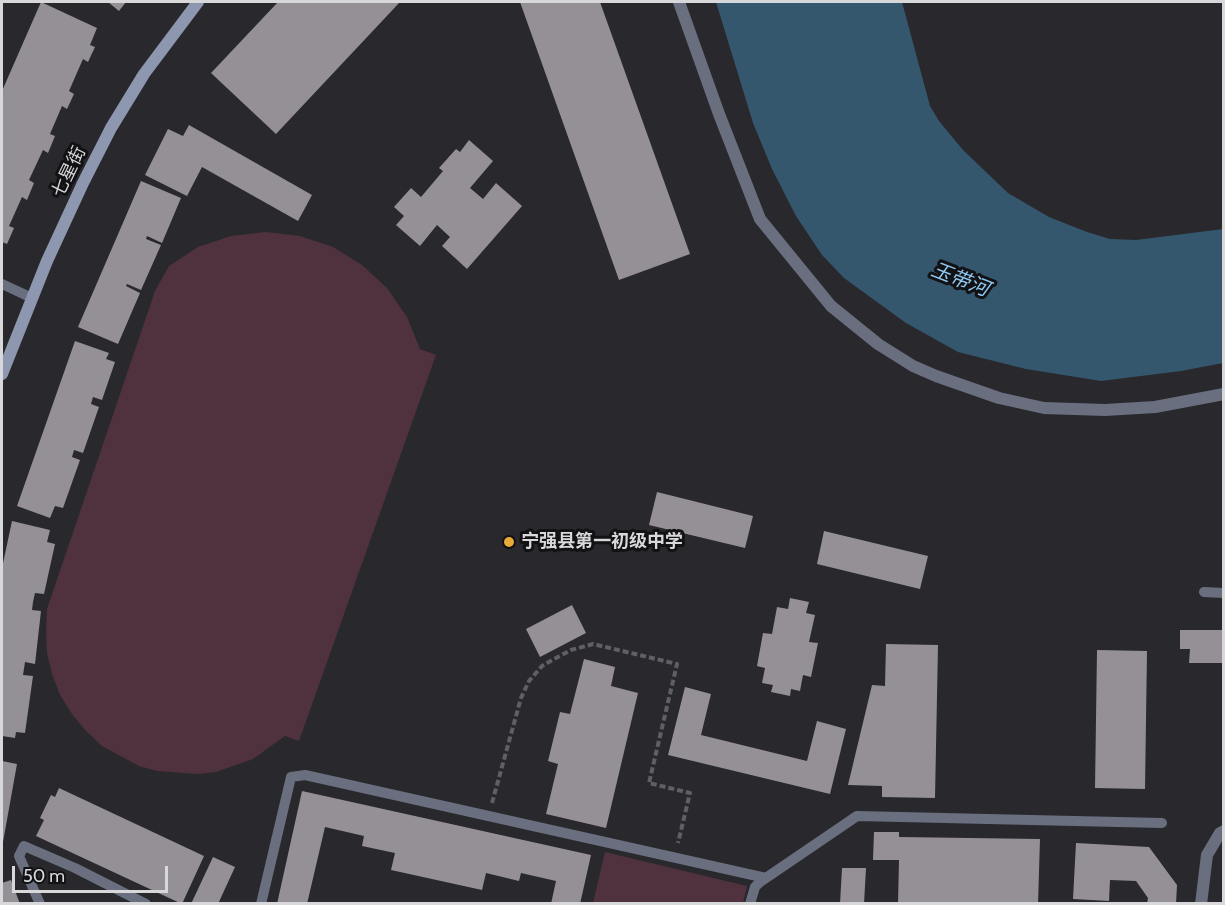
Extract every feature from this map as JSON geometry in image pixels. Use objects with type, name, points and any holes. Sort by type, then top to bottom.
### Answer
[{"type":"main road","name":"七星街","points":[[2,374],[78,193],[111,129],[144,74],[198,2]]},
{"type":"street","points":[[679,2],[760,219],[831,306],[878,344],[913,366],[936,376],[999,398],[1044,408],[1105,410],[1155,407],[1224,394]]},
{"type":"street","points":[[1201,903],[1207,855],[1220,833],[1224,831]]},
{"type":"lane","points":[[2,284],[32,298]]},
{"type":"lane","points":[[1204,592],[1224,594]]},
{"type":"lane","points":[[261,903],[291,777],[305,775],[766,878]]},
{"type":"lane","points":[[750,903],[755,887],[766,878],[857,816],[1162,823]]},
{"type":"lane","points":[[40,903],[19,856],[24,846],[146,903]]},
{"type":"path","points":[[488,816],[520,698],[529,681],[542,666],[554,659],[571,650],[593,644],[677,664],[649,783],[690,793],[675,858]]},
{"type":"shaded area","points":[[266,232],[300,236],[333,247],[362,265],[387,288],[407,317],[420,349],[436,355],[299,741],[285,736],[253,759],[216,772],[197,774],[157,771],[139,766],[102,746],[72,714],[60,695],[47,653],[47,609],[155,291],[169,266],[198,247],[231,236]]},
{"type":"shaded area","points":[[605,852],[747,886],[743,903],[593,903]]},
{"type":"water","name":"玉带河","points":[[716,2],[902,2],[930,106],[939,121],[963,150],[1008,193],[1049,217],[1110,239],[1136,240],[1223,229],[1223,363],[1101,381],[1026,369],[958,352],[906,323],[844,278],[822,255],[796,216],[772,169],[753,123]]},
{"type":"building","points":[[41,2],[97,28],[90,45],[95,47],[88,62],[83,59],[69,91],[74,94],[67,109],[62,106],[50,134],[55,136],[48,153],[43,150],[29,180],[34,183],[27,200],[22,197],[9,226],[14,228],[7,244],[2,242],[2,91]]},
{"type":"building","points":[[108,2],[126,2],[119,11]]},
{"type":"building","points":[[278,2],[400,2],[276,134],[211,73]]},
{"type":"building","points":[[520,2],[600,2],[690,254],[619,280]]},
{"type":"building","points":[[189,125],[312,195],[298,221],[202,167],[187,196],[145,175],[168,129],[183,136]]},
{"type":"building","points":[[469,140],[493,161],[470,188],[483,199],[496,183],[522,206],[467,269],[442,246],[450,237],[437,225],[420,246],[396,225],[404,216],[394,207],[411,188],[421,197],[443,171],[439,168],[456,149],[460,152]]},
{"type":"building","points":[[141,181],[181,198],[162,243],[147,236],[146,239],[161,245],[141,290],[127,284],[126,286],[140,293],[118,344],[78,327]]},
{"type":"building","points":[[75,341],[109,353],[106,359],[115,362],[102,400],[93,397],[91,404],[99,407],[83,453],[74,450],[72,457],[80,460],[63,508],[55,506],[50,518],[17,506]]},
{"type":"building","points":[[657,492],[753,516],[745,548],[649,525]]},
{"type":"building","points":[[12,521],[50,530],[47,542],[55,544],[44,594],[35,593],[33,602],[32,610],[41,611],[35,664],[25,662],[23,675],[33,676],[25,733],[16,732],[15,738],[2,736],[2,568]]},
{"type":"building","points":[[824,531],[928,556],[920,589],[817,564]]},
{"type":"building","points":[[790,598],[809,602],[806,613],[815,615],[809,642],[818,643],[811,677],[803,675],[800,691],[791,689],[790,696],[771,692],[773,685],[762,683],[765,668],[757,666],[763,633],[772,634],[777,607],[788,609]]},
{"type":"building","points":[[572,605],[586,633],[540,657],[526,629]]},
{"type":"building","points":[[1180,630],[1224,630],[1224,663],[1189,663],[1190,649],[1180,649]]},
{"type":"building","points":[[886,644],[938,645],[935,798],[882,797],[882,786],[848,785],[872,685],[885,686]]},
{"type":"building","points":[[1097,650],[1147,651],[1145,789],[1095,788]]},
{"type":"building","points":[[584,659],[615,667],[611,686],[638,693],[606,828],[546,814],[558,764],[548,761],[560,712],[570,714]]},
{"type":"building","points":[[685,687],[711,694],[701,735],[807,761],[817,721],[846,729],[830,794],[668,755]]},
{"type":"building","points":[[2,761],[17,764],[3,842],[2,842]]},
{"type":"building","points":[[59,788],[204,856],[182,904],[36,836],[44,820],[40,818],[51,795],[55,797]]},
{"type":"building","points":[[302,791],[591,855],[580,904],[551,904],[556,881],[521,873],[519,881],[486,873],[482,890],[391,870],[395,853],[362,846],[364,836],[325,827],[307,904],[277,904]]},
{"type":"building","points":[[874,832],[899,832],[899,837],[1040,839],[1038,904],[898,904],[899,860],[873,860]]},
{"type":"building","points":[[1076,843],[1149,847],[1177,885],[1176,904],[1147,904],[1148,898],[1136,881],[1110,880],[1109,901],[1073,899]]},
{"type":"building","points":[[213,857],[235,867],[218,904],[191,904]]},
{"type":"building","points":[[842,868],[866,868],[864,904],[840,904]]},
{"type":"building","points":[[11,880],[20,904],[2,904],[2,883]]},
{"type":"place","name":"宁强县第一初级中学","points":[[509,542]]}]
